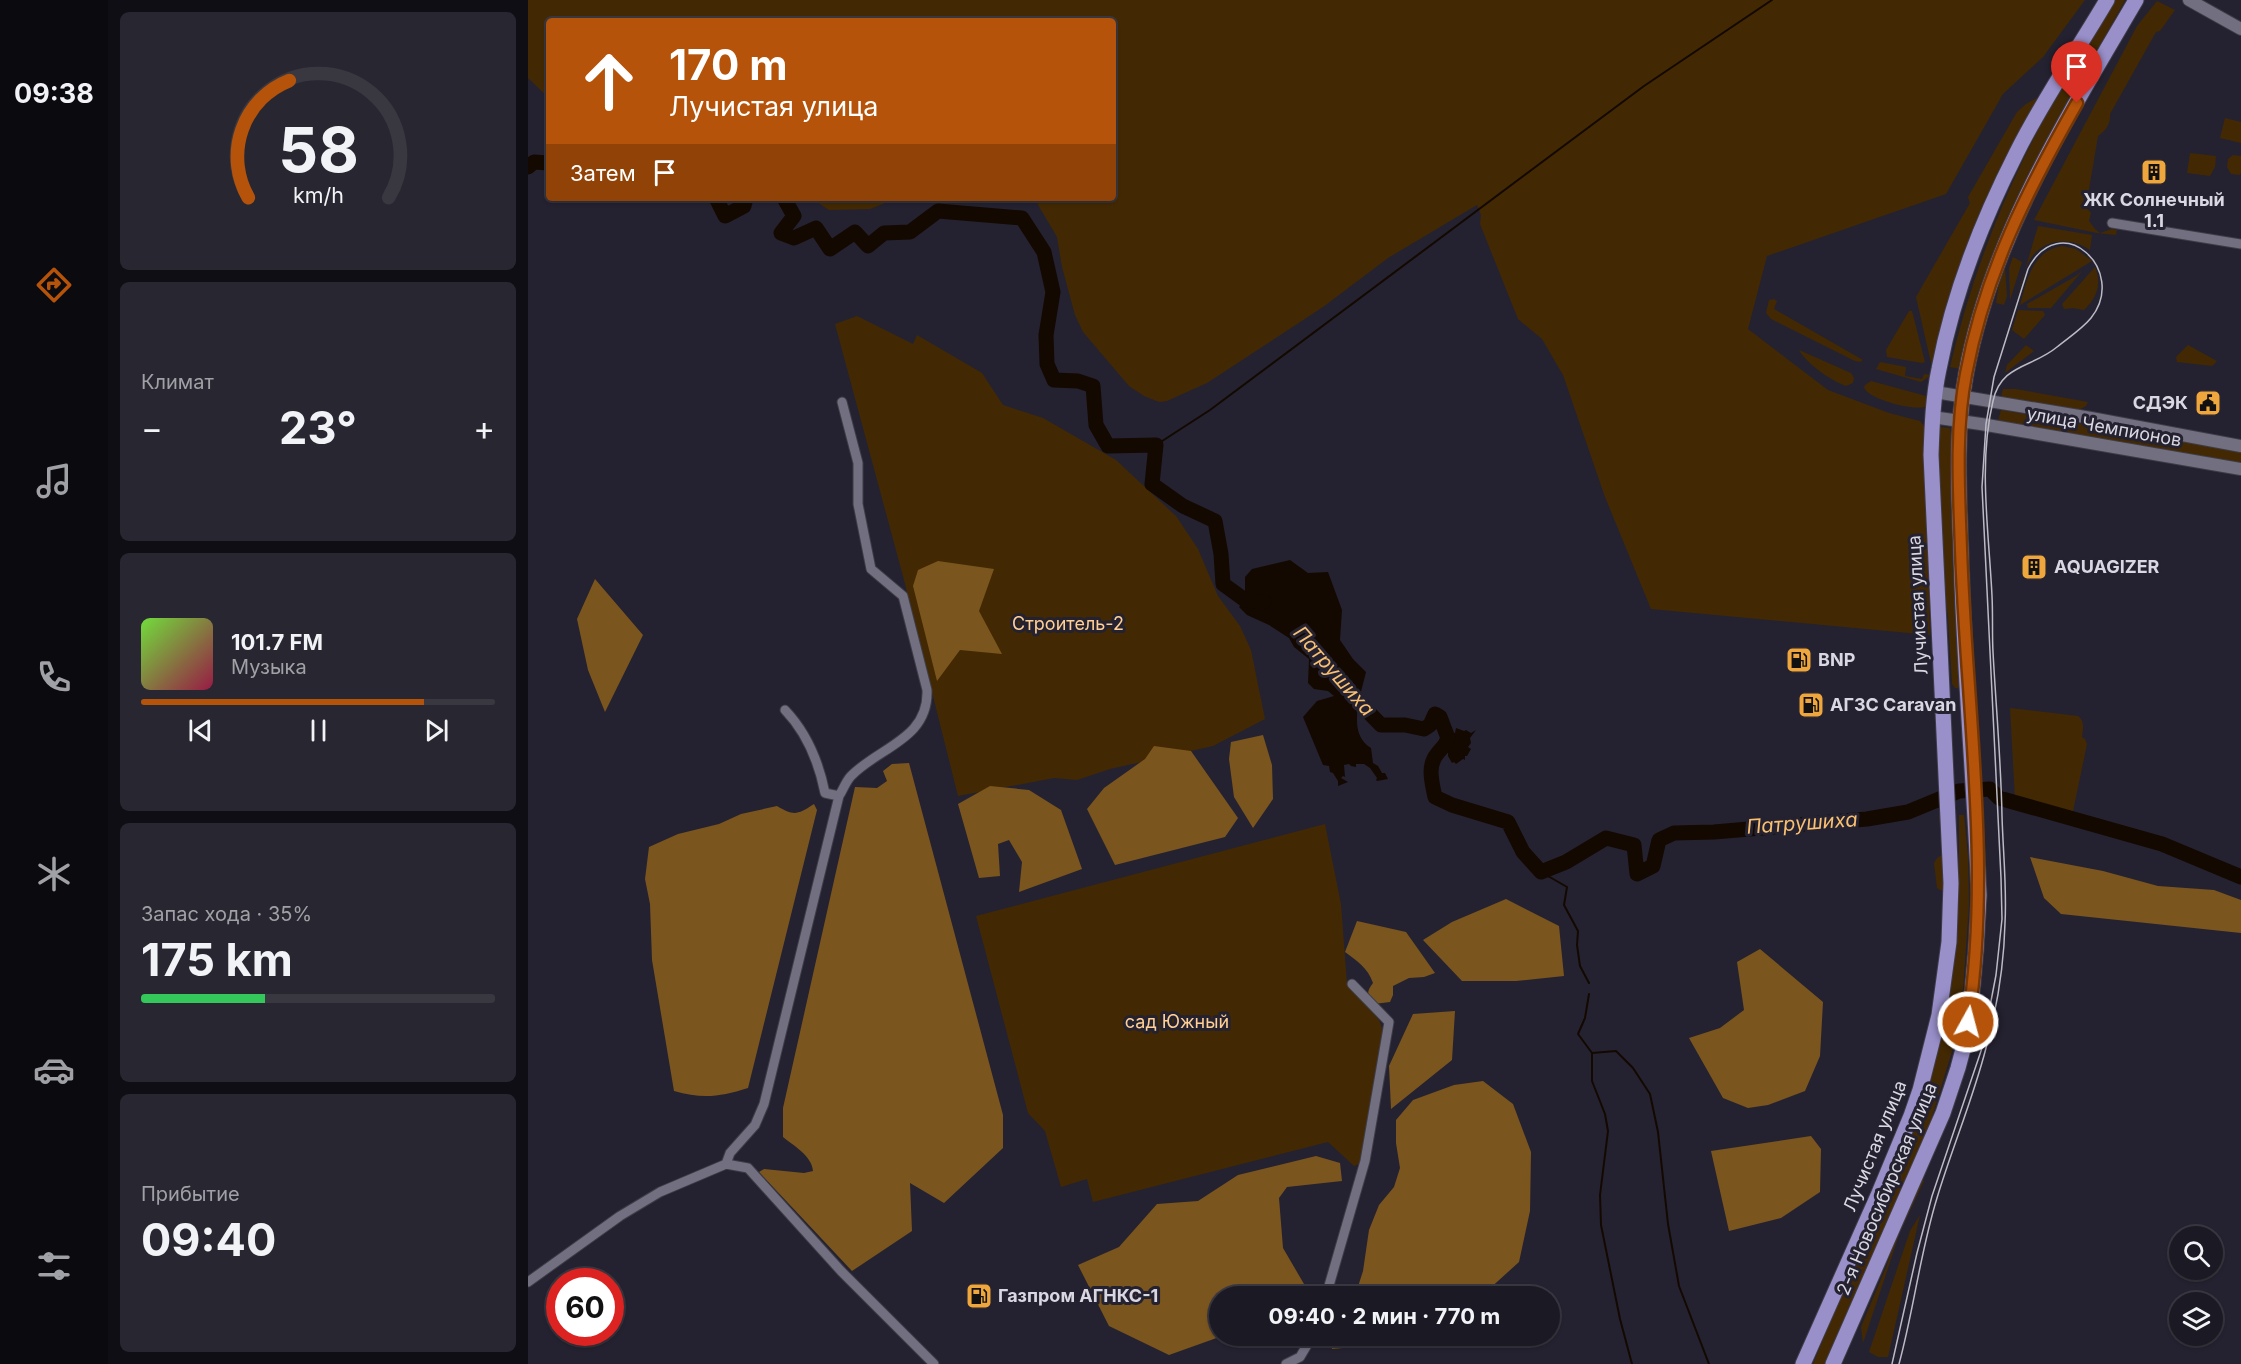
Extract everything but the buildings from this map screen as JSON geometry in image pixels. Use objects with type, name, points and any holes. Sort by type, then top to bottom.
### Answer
[{"type":"main road","name":"Лучистая улица","points":[[1803,1364],[1911,1116],[1934,1041],[1942,995],[1949,942],[1951,883],[1931,455],[1935,392],[1948,325],[1967,270],[2016,154],[2107,0]]},
{"type":"main road","points":[[1960,421],[1966,374],[1979,321],[2001,252],[2035,178],[2136,0]]},
{"type":"main road","name":"2-я Новосибирская улица","points":[[1833,1364],[1943,1113],[1966,1038],[1978,923],[1975,811],[1962,591],[1960,421]]},
{"type":"main road","points":[[1809,1364],[1820,1327]]},
{"type":"street","points":[[2189,0],[2241,29]]},
{"type":"street","points":[[2112,223],[2241,244]]},
{"type":"street","name":"улица Чемпионов","points":[[1935,392],[2241,446]]},
{"type":"street","points":[[726,1164],[730,1153],[755,1125],[764,1104],[839,796],[850,777],[912,732],[923,716],[928,703],[927,690],[903,596],[871,569],[858,504],[858,463],[842,402]]},
{"type":"street","name":"улица Чемпионов","points":[[1932,417],[2241,469]]},
{"type":"street","points":[[785,710],[796,721],[821,769],[825,792],[839,796]]},
{"type":"street","points":[[1329,1286],[1365,1161],[1389,1022],[1352,984]]},
{"type":"street","points":[[528,1282],[620,1216],[660,1192],[726,1164],[748,1168],[841,1271],[934,1364]]},
{"type":"street","points":[[1286,1364],[1300,1357],[1306,1346]]},
{"type":"green space","points":[[528,0],[2085,0],[2043,57],[2003,94],[1946,194],[1767,256],[1748,329],[1828,390],[1889,413],[1920,421],[1925,427],[1930,635],[1651,609],[1605,497],[1563,375],[1542,339],[1518,319],[1480,224],[1481,215],[1477,205],[1388,258],[1323,307],[1207,383],[1167,401],[1159,402],[1129,386],[1083,332],[1075,315],[1062,267],[1057,237],[1036,201],[1116,201],[1116,18],[546,18],[546,95],[528,78]]},
{"type":"green space","points":[[2112,0],[2125,0],[2030,172],[1989,265],[1961,369],[1950,367],[1972,286],[2013,182],[2045,117]]},
{"type":"green space","points":[[2157,1],[2175,10],[2160,31],[2156,32],[2110,114],[2110,121],[2098,136],[2086,207],[2091,213],[2089,221],[2095,229],[2100,233],[2112,229],[2117,230],[2116,235],[2097,233],[2034,220],[2137,26]]},
{"type":"green space","points":[[2046,93],[1978,223],[1952,290],[1934,364],[1931,363],[1916,297],[1970,203],[1968,197],[2017,112]]},
{"type":"green space","points":[[2225,118],[2241,122],[2241,143],[2220,138]]},
{"type":"green space","points":[[2190,153],[2216,156],[2215,167],[2210,176],[2187,173]]},
{"type":"green space","points":[[2233,155],[2241,156],[2239,175],[2231,174],[2227,167],[2228,159]]},
{"type":"green space","points":[[816,201],[890,201],[870,209],[829,210]]},
{"type":"green space","points":[[2038,226],[2092,235],[2090,250],[2073,242],[2047,244],[2033,255],[2025,270]]},
{"type":"green space","points":[[2062,246],[2076,249],[2092,261],[2020,305],[2028,277],[2037,260],[2052,249]]},
{"type":"green space","points":[[2013,257],[2022,262],[2010,300],[2009,268]]},
{"type":"green space","points":[[2095,267],[2098,285],[2092,301],[2084,310],[2064,309],[2062,304]]},
{"type":"green space","points":[[2005,268],[2007,296],[2004,305],[1996,303],[1999,283]]},
{"type":"green space","points":[[2083,270],[2051,308],[2028,308],[2027,304]]},
{"type":"green space","points":[[1769,300],[1777,301],[1774,309],[1863,360],[1855,361],[1771,319],[1766,313]]},
{"type":"green space","points":[[2018,310],[2043,311],[2045,315],[2024,339],[2012,330]]},
{"type":"green space","points":[[1909,311],[1912,311],[1925,362],[1922,363],[1887,357],[1886,350]]},
{"type":"green space","name":"Строитель-2","points":[[857,316],[913,344],[917,335],[982,373],[1003,405],[1043,418],[1116,460],[1176,516],[1198,549],[1218,596],[1240,626],[1251,650],[1265,719],[1213,746],[1110,769],[1077,780],[1054,778],[958,796],[904,580],[835,324]]},
{"type":"green space","points":[[2026,345],[2034,351],[2005,373],[2007,365]]},
{"type":"green space","points":[[2188,345],[2217,361],[2212,366],[2177,362],[2176,357]]},
{"type":"green space","points":[[1799,350],[1851,373],[1854,378],[1853,383],[1846,386],[1826,376],[1807,361]]},
{"type":"green space","points":[[1880,362],[1906,367],[1905,376],[1922,379],[1924,374],[1931,375],[1921,382],[1876,369]]},
{"type":"green space","points":[[1871,381],[1926,396],[1928,406],[1904,406],[1884,401],[1864,388]]},
{"type":"green space","points":[[2003,389],[2016,389],[2088,402],[2079,410],[2001,397]]},
{"type":"green space","points":[[2001,410],[2241,452],[2241,465],[1998,421]]},
{"type":"green space","points":[[1941,427],[1950,428],[1952,442],[1952,544],[1961,684],[1958,688],[1952,684],[1948,617],[1942,570],[1937,430]]},
{"type":"green space","points":[[2010,708],[2078,716],[2082,721],[2082,737],[2087,744],[2072,816],[2015,799]]},
{"type":"green space","points":[[1939,815],[1943,815],[1945,885],[1943,890],[1937,888],[1934,863],[1938,857],[1943,855]]},
{"type":"green space","points":[[1959,815],[1964,815],[1969,904],[1962,1005],[1953,1048],[1928,1130],[1827,1364],[1813,1364],[1917,1112],[1945,1018],[1953,968],[1959,864]]},
{"type":"green space","name":"сад Южный","points":[[1325,824],[1341,904],[1347,984],[1379,1020],[1383,1031],[1360,1164],[1354,1166],[1328,1142],[1093,1202],[1087,1179],[1061,1187],[1045,1131],[1028,1113],[976,916]]},
{"type":"green space","points":[[1922,1179],[1924,1181],[1900,1232],[1863,1343],[1861,1327],[1894,1242]]},
{"type":"green space","points":[[1920,1215],[1888,1357],[1878,1357],[1869,1352],[1910,1231]]},
{"type":"shaded area","points":[[938,561],[994,569],[979,611],[1002,654],[960,650],[937,681],[913,586],[918,570]]},
{"type":"shaded area","points":[[595,579],[643,635],[605,712],[588,670],[577,619]]},
{"type":"shaded area","points":[[1263,735],[1272,765],[1273,799],[1253,828],[1234,797],[1229,759],[1231,742]]},
{"type":"shaded area","points":[[1154,746],[1191,751],[1238,818],[1225,837],[1115,865],[1087,809],[1104,788],[1145,759]]},
{"type":"shaded area","points":[[909,763],[1003,1115],[1003,1148],[944,1203],[910,1183],[912,1231],[852,1271],[759,1172],[764,1169],[804,1173],[813,1171],[806,1156],[783,1137],[783,1108],[855,787],[877,788],[887,781],[883,771],[892,764]]},
{"type":"shaded area","points":[[990,786],[1029,790],[1061,810],[1082,869],[1019,892],[1022,862],[1009,840],[998,844],[1000,876],[979,878],[958,804]]},
{"type":"shaded area","points":[[814,804],[817,810],[748,1088],[711,1096],[674,1091],[652,960],[650,904],[645,879],[649,847],[678,834],[719,824],[741,814],[777,806],[796,813]]},
{"type":"shaded area","points":[[2030,857],[2103,871],[2158,886],[2214,890],[2241,900],[2241,933],[2061,914],[2044,898]]},
{"type":"shaded area","points":[[1506,899],[1559,926],[1564,976],[1516,981],[1462,981],[1423,940],[1452,922]]},
{"type":"shaded area","points":[[1357,921],[1406,932],[1435,973],[1424,977],[1409,978],[1393,986],[1390,1002],[1374,1004],[1368,994],[1373,983],[1371,978],[1362,965],[1345,952]]},
{"type":"shaded area","points":[[1760,949],[1823,1002],[1820,1056],[1805,1091],[1768,1105],[1748,1108],[1723,1098],[1689,1038],[1720,1028],[1744,1010],[1737,962]]},
{"type":"shaded area","points":[[1455,1011],[1452,1060],[1391,1109],[1389,1066],[1413,1014]]},
{"type":"shaded area","points":[[1483,1081],[1513,1104],[1531,1152],[1530,1211],[1519,1262],[1493,1286],[1358,1286],[1363,1271],[1369,1230],[1379,1205],[1394,1187],[1400,1168],[1396,1143],[1396,1120],[1413,1100],[1454,1085]]},
{"type":"shaded area","points":[[1811,1136],[1821,1149],[1820,1192],[1781,1218],[1729,1231],[1711,1151]]},
{"type":"shaded area","points":[[1316,1156],[1340,1163],[1342,1181],[1287,1187],[1279,1198],[1283,1248],[1305,1286],[1209,1286],[1209,1341],[1169,1355],[1109,1326],[1078,1265],[1119,1247],[1157,1204],[1198,1201],[1238,1175]]},
{"type":"shaded area","points":[[1331,1346],[1357,1346],[1354,1347],[1332,1349]]},
{"type":"water","points":[[1290,560],[1308,573],[1328,572],[1342,610],[1340,640],[1353,659],[1366,672],[1357,713],[1359,733],[1363,742],[1371,748],[1373,763],[1382,773],[1385,773],[1388,779],[1377,781],[1370,768],[1364,764],[1356,764],[1356,767],[1349,764],[1344,765],[1345,777],[1341,778],[1348,782],[1338,786],[1338,781],[1330,772],[1329,766],[1323,765],[1303,717],[1317,701],[1334,696],[1328,691],[1314,689],[1308,683],[1309,659],[1294,647],[1289,638],[1247,615],[1239,607],[1245,600],[1245,577],[1252,569]]},
{"type":"water","points":[[1446,726],[1450,733],[1455,733],[1456,728],[1471,733],[1476,730],[1470,738],[1471,743],[1468,747],[1471,749],[1465,756],[1465,760],[1456,764],[1452,763],[1448,756],[1445,743],[1443,741],[1439,746],[1440,738],[1446,730],[1443,727]]},
{"type":"waterway","points":[[1156,445],[1210,410],[1644,86],[1772,0]]},
{"type":"waterway","name":"Патрушиха","points":[[528,167],[534,162],[546,163]]},
{"type":"waterway","name":"Патрушиха","points":[[718,201],[725,216],[744,206],[745,201]]},
{"type":"waterway","name":"Патрушиха","points":[[786,201],[794,216],[781,233],[794,238],[816,228],[830,249],[855,232],[868,246],[884,233],[910,232],[938,211],[1022,218],[1044,252],[1053,292],[1046,335],[1047,364],[1054,380],[1078,381],[1093,386],[1096,425],[1108,446],[1156,445],[1152,484],[1183,506],[1215,521],[1223,584],[1245,600],[1264,602]]},
{"type":"waterway","name":"Патрушиха","points":[[1345,688],[1381,725],[1405,725],[1424,729],[1430,725],[1435,714],[1440,717],[1448,738],[1432,764],[1431,775],[1435,797],[1452,805],[1508,822],[1523,852],[1541,872],[1566,862],[1606,838],[1634,845],[1637,874],[1653,866],[1659,840],[1674,833],[1714,832],[1867,819],[1908,812],[1959,791],[1990,789],[1999,798],[2162,844],[2241,877]]},
{"type":"waterway","points":[[1541,872],[1567,887],[1564,905],[1578,931],[1580,966],[1589,983]]},
{"type":"waterway","points":[[1589,994],[1585,1018],[1578,1034],[1592,1053],[1616,1051],[1633,1068],[1650,1094],[1658,1132],[1668,1224],[1679,1286],[1709,1364]]},
{"type":"waterway","points":[[1592,1053],[1592,1081],[1605,1114],[1608,1131],[1600,1195],[1601,1225],[1620,1319],[1632,1364]]},
{"type":"tram line","points":[[1892,1364],[1932,1196],[1982,1048],[1996,975],[2002,919],[1982,487],[1986,424],[1994,377],[2028,269],[2041,251],[2057,244],[2072,245],[2086,252],[2096,265],[2102,281],[2101,300],[2091,318],[2079,330],[2047,354],[2010,373],[2003,380],[1993,401],[1989,425],[1985,474],[2001,775],[2005,883],[2003,954],[1997,1002],[1990,1033],[1931,1219],[1899,1364]]},
{"type":"place","name":"ЖК Солнечный 1.1","points":[[2154,172]]},
{"type":"place","name":"СДЭК","points":[[2208,403]]},
{"type":"place","name":"AQUAGIZER","points":[[2034,567]]},
{"type":"place","name":"BNP","points":[[1799,660]]},
{"type":"place","name":"АГЗС Caravan","points":[[1811,705]]},
{"type":"place","name":"Газпром АГНКС-1","points":[[979,1296]]},
{"type":"route","points":[[1968,1022],[1979,895],[1962,598],[1960,421],[1966,374],[1979,321],[2001,252],[2035,178],[2077,103]]}]
